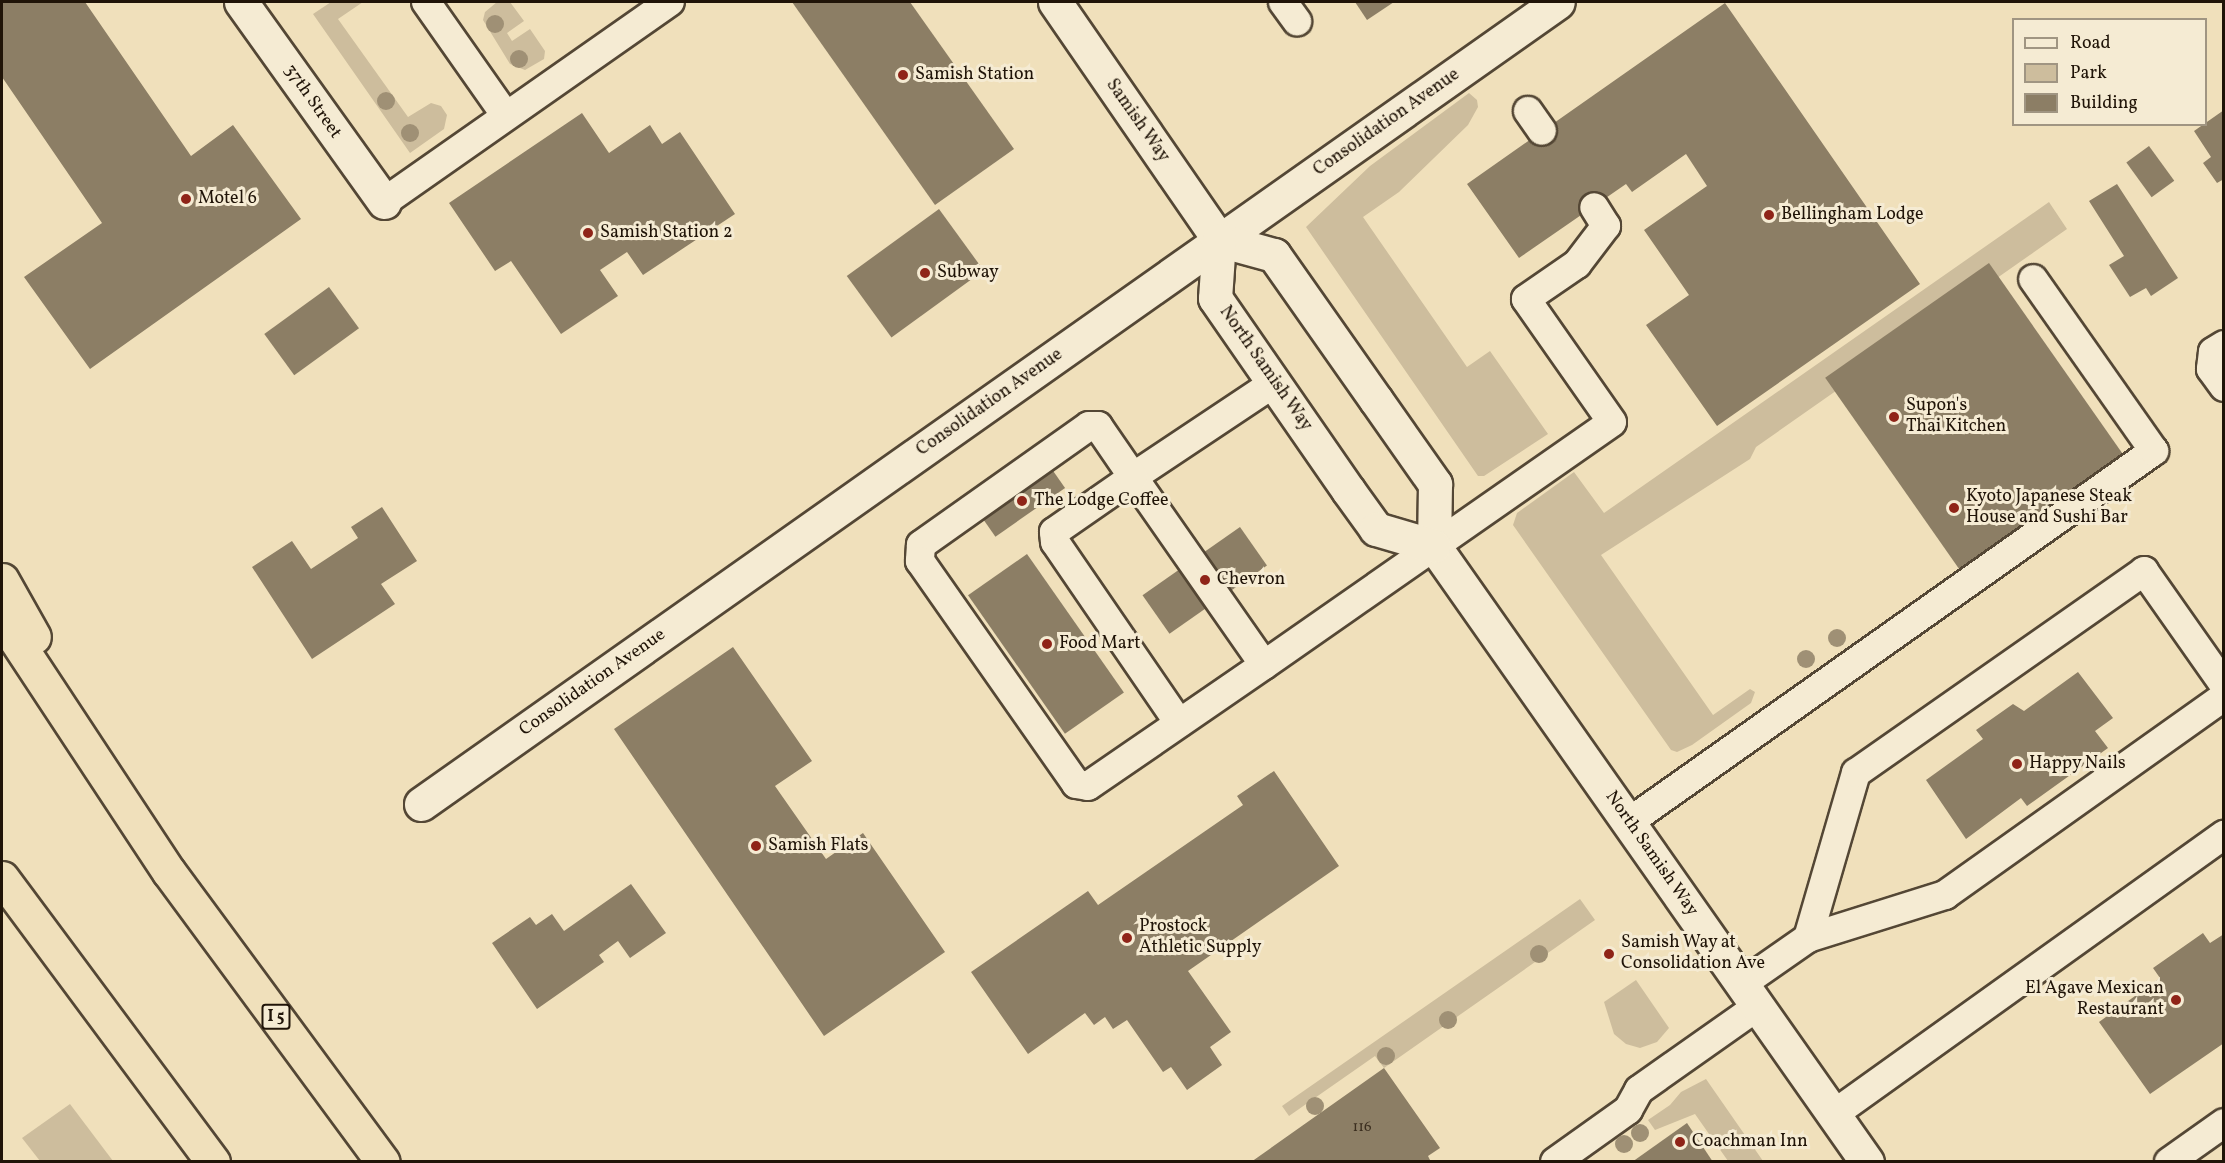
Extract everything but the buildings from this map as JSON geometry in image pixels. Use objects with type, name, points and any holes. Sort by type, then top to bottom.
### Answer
[{"type":"highway","points":[[2,580],[169,872]]},
{"type":"highway","name":"I 5","points":[[2,619],[169,872],[383,1161]]},
{"type":"highway","points":[[2,878],[213,1161]]},
{"type":"main road","name":"37th Street","points":[[241,2],[384,202]]},
{"type":"main road","name":"Samish Way","points":[[1055,2],[1219,240]]},
{"type":"main road","name":"Consolidation Avenue","points":[[421,804],[1558,2]]},
{"type":"main road","name":"North Samish Way","points":[[1219,240],[1215,298],[1376,529],[1434,546],[1867,1161]]},
{"type":"main road","points":[[1219,240],[1274,255],[1376,400],[1435,484],[1434,546]]},
{"type":"lane","points":[[426,2],[506,116]]},
{"type":"lane","points":[[384,202],[670,2]]},
{"type":"lane","points":[[1264,665],[1098,426],[1089,426],[921,545],[920,561],[1076,784],[1088,786],[1264,665],[1612,422],[1526,299],[1577,264],[1606,226],[1594,207]]},
{"type":"lane","points":[[1629,822],[2154,451],[2033,279]]},
{"type":"lane","points":[[2223,345],[2213,352],[2211,369],[2223,387]]},
{"type":"lane","points":[[1179,723],[1054,543],[1054,532],[1274,383]]},
{"type":"lane","points":[[1808,938],[1856,773],[2144,571],[2223,685]]},
{"type":"lane","points":[[1555,1161],[1628,1110],[1639,1090],[1750,995],[1808,938],[1945,895],[2223,698]]},
{"type":"lane","points":[[1834,1114],[2223,836]]},
{"type":"lane","points":[[2169,1161],[2223,1123]]},
{"type":"green space","points":[[331,2],[363,2],[338,19],[408,117],[431,103],[441,106],[447,115],[444,129],[410,153],[313,14]]},
{"type":"green space","points":[[497,2],[510,2],[524,21],[507,33],[512,41],[530,29],[545,51],[544,59],[525,70],[510,64],[483,20],[485,12]]},
{"type":"green space","points":[[1469,93],[1477,100],[1478,107],[1468,125],[1399,192],[1363,217],[1467,367],[1490,351],[1548,434],[1484,476],[1478,476],[1306,227],[1370,166]]},
{"type":"green space","points":[[2049,202],[2067,229],[1756,447],[1750,459],[1601,555],[1713,715],[1750,689],[1755,692],[1751,703],[1692,745],[1677,752],[1671,750],[1513,525],[1517,513],[1574,472],[1604,513]]},
{"type":"green space","points":[[1580,899],[1595,920],[1384,1068],[1375,1056],[1289,1116],[1282,1106]]},
{"type":"green space","points":[[1636,980],[1669,1028],[1657,1042],[1640,1048],[1626,1044],[1614,1034],[1604,1002]]},
{"type":"green space","points":[[1706,1079],[1763,1161],[1728,1161],[1695,1114],[1655,1130],[1648,1120],[1670,1105],[1681,1092]]},
{"type":"green space","points":[[70,1104],[113,1161],[40,1161],[22,1138]]},
{"type":"place","name":"Samish Station","points":[[903,75]]},
{"type":"place","name":"Motel 6","points":[[186,199]]},
{"type":"place","name":"Bellingham Lodge","points":[[1769,215]]},
{"type":"place","name":"Samish Station 2","points":[[588,233]]},
{"type":"place","name":"Subway","points":[[925,273]]},
{"type":"place","name":"Supon's Thai Kitchen","points":[[1894,417]]},
{"type":"place","name":"The Lodge Coffee","points":[[1022,501]]},
{"type":"place","name":"Kyoto Japanese Steak House and Sushi Bar","points":[[1954,508]]},
{"type":"place","name":"Chevron","points":[[1205,580]]},
{"type":"place","name":"Food Mart","points":[[1047,644]]},
{"type":"place","name":"Happy Nails","points":[[2017,764]]},
{"type":"place","name":"Samish Flats","points":[[756,846]]},
{"type":"place","name":"Prostock Athletic Supply","points":[[1127,938]]},
{"type":"place","name":"Samish Way at Consolidation Ave","points":[[1609,954]]},
{"type":"place","name":"El Agave Mexican Restaurant","points":[[2176,1000]]},
{"type":"place","name":"Coachman Inn","points":[[1680,1142]]}]
